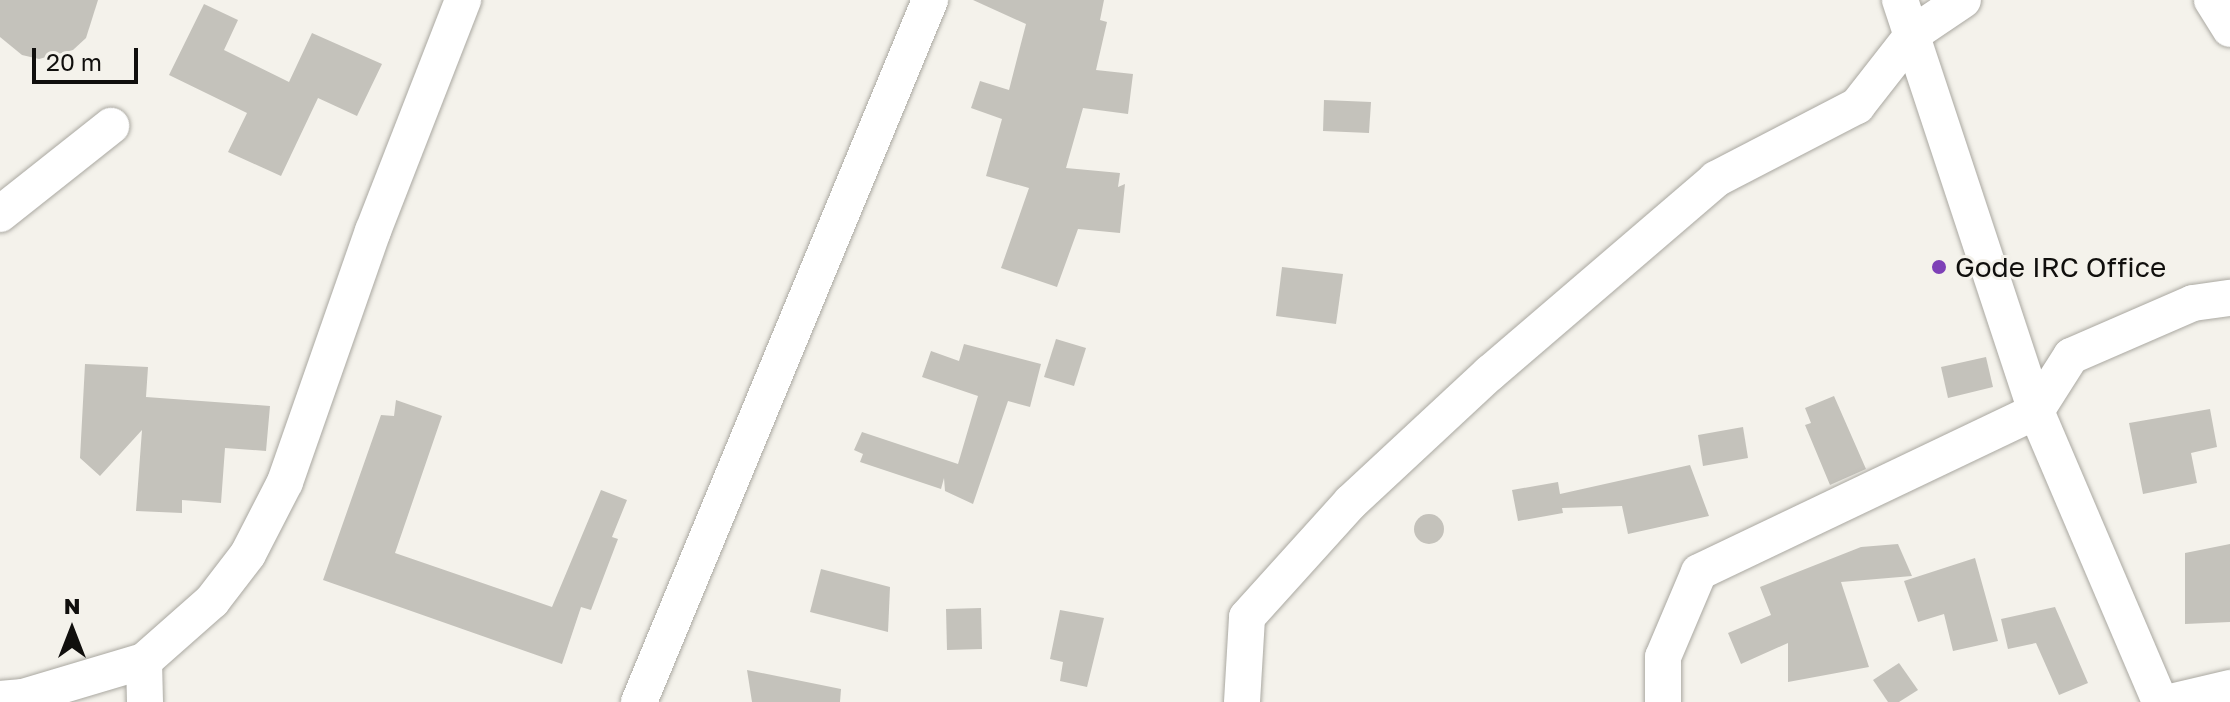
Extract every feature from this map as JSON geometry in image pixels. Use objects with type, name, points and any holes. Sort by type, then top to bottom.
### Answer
[{"type":"street","points":[[0,699],[23,697],[144,661],[212,601],[248,554],[285,482],[373,231],[463,0]]},
{"type":"street","points":[[639,702],[930,0]]},
{"type":"street","points":[[1900,0],[1914,33],[1954,177],[2036,411],[2160,702]]},
{"type":"street","points":[[1242,702],[1247,617],[1351,502],[1490,373],[1716,179],[1857,106],[1914,33],[1963,0]]},
{"type":"street","points":[[2212,0],[2230,29]]},
{"type":"street","points":[[0,214],[111,126]]},
{"type":"street","points":[[1663,702],[1663,657],[1699,572],[2036,411],[2071,356],[2193,303],[2230,298]]},
{"type":"street","points":[[144,661],[145,702]]},
{"type":"street","points":[[2171,702],[2230,688]]},
{"type":"building","points":[[0,0],[98,0],[86,38],[73,50],[39,59],[22,55],[0,37]]},
{"type":"building","points":[[973,0],[1104,0],[1100,20],[1107,22],[1096,70],[1133,74],[1128,114],[1083,108],[1066,168],[1120,173],[1118,187],[1125,184],[1120,233],[1078,229],[1057,287],[1001,268],[1029,188],[986,176],[1002,119],[971,108],[980,81],[1009,90],[1026,24]]},
{"type":"building","points":[[204,4],[238,20],[224,50],[289,82],[312,33],[382,64],[357,116],[318,98],[281,176],[228,152],[247,113],[169,75]]},
{"type":"building","points":[[1324,100],[1371,102],[1369,133],[1323,131]]},
{"type":"building","points":[[1282,267],[1343,274],[1336,324],[1276,316]]},
{"type":"building","points":[[1056,339],[1086,348],[1074,386],[1044,377]]},
{"type":"building","points":[[964,344],[1041,364],[1030,407],[1008,401],[973,504],[945,491],[944,478],[941,489],[860,462],[863,454],[854,450],[862,432],[958,464],[978,396],[922,377],[931,351],[959,361]]},
{"type":"building","points":[[1986,357],[1993,387],[1948,398],[1941,367]]},
{"type":"building","points":[[85,364],[148,367],[146,397],[270,406],[266,451],[225,448],[221,503],[182,500],[182,513],[136,511],[142,430],[100,476],[80,458]]},
{"type":"building","points":[[1834,396],[1866,469],[1830,485],[1805,425],[1811,423],[1805,408]]},
{"type":"building","points":[[396,400],[442,416],[395,553],[552,607],[601,490],[627,500],[612,537],[618,539],[591,610],[581,607],[562,664],[323,580],[381,415],[394,416]]},
{"type":"building","points":[[2210,409],[2217,447],[2191,453],[2197,483],[2143,494],[2129,423]]},
{"type":"building","points":[[1743,427],[1748,458],[1703,466],[1698,435]]},
{"type":"building","points":[[1690,465],[1709,516],[1628,534],[1622,506],[1562,508],[1563,513],[1518,521],[1512,490],[1558,482],[1560,494]]},
{"type":"building","points":[[1429,514],[1440,518],[1444,529],[1440,540],[1429,544],[1418,540],[1414,529],[1418,518]]},
{"type":"building","points":[[1898,544],[1912,576],[1841,582],[1869,667],[1788,682],[1788,643],[1741,664],[1728,633],[1771,615],[1760,587],[1861,547]]},
{"type":"building","points":[[2230,544],[2230,622],[2185,624],[2185,553]]},
{"type":"building","points":[[1975,558],[1998,641],[1953,651],[1944,614],[1918,622],[1904,581]]},
{"type":"building","points":[[821,569],[890,587],[888,632],[810,612]]},
{"type":"building","points":[[2055,607],[2088,683],[2059,695],[2036,643],[2008,649],[2001,619]]},
{"type":"building","points":[[981,608],[982,649],[947,650],[946,609]]},
{"type":"building","points":[[1060,610],[1104,618],[1087,687],[1060,681],[1063,662],[1050,659]]},
{"type":"building","points":[[1899,663],[1918,690],[1899,702],[1888,702],[1873,680]]},
{"type":"building","points":[[747,670],[841,689],[840,702],[752,702]]},
{"type":"place","name":"Gode IRC Office","points":[[1939,267]]}]
